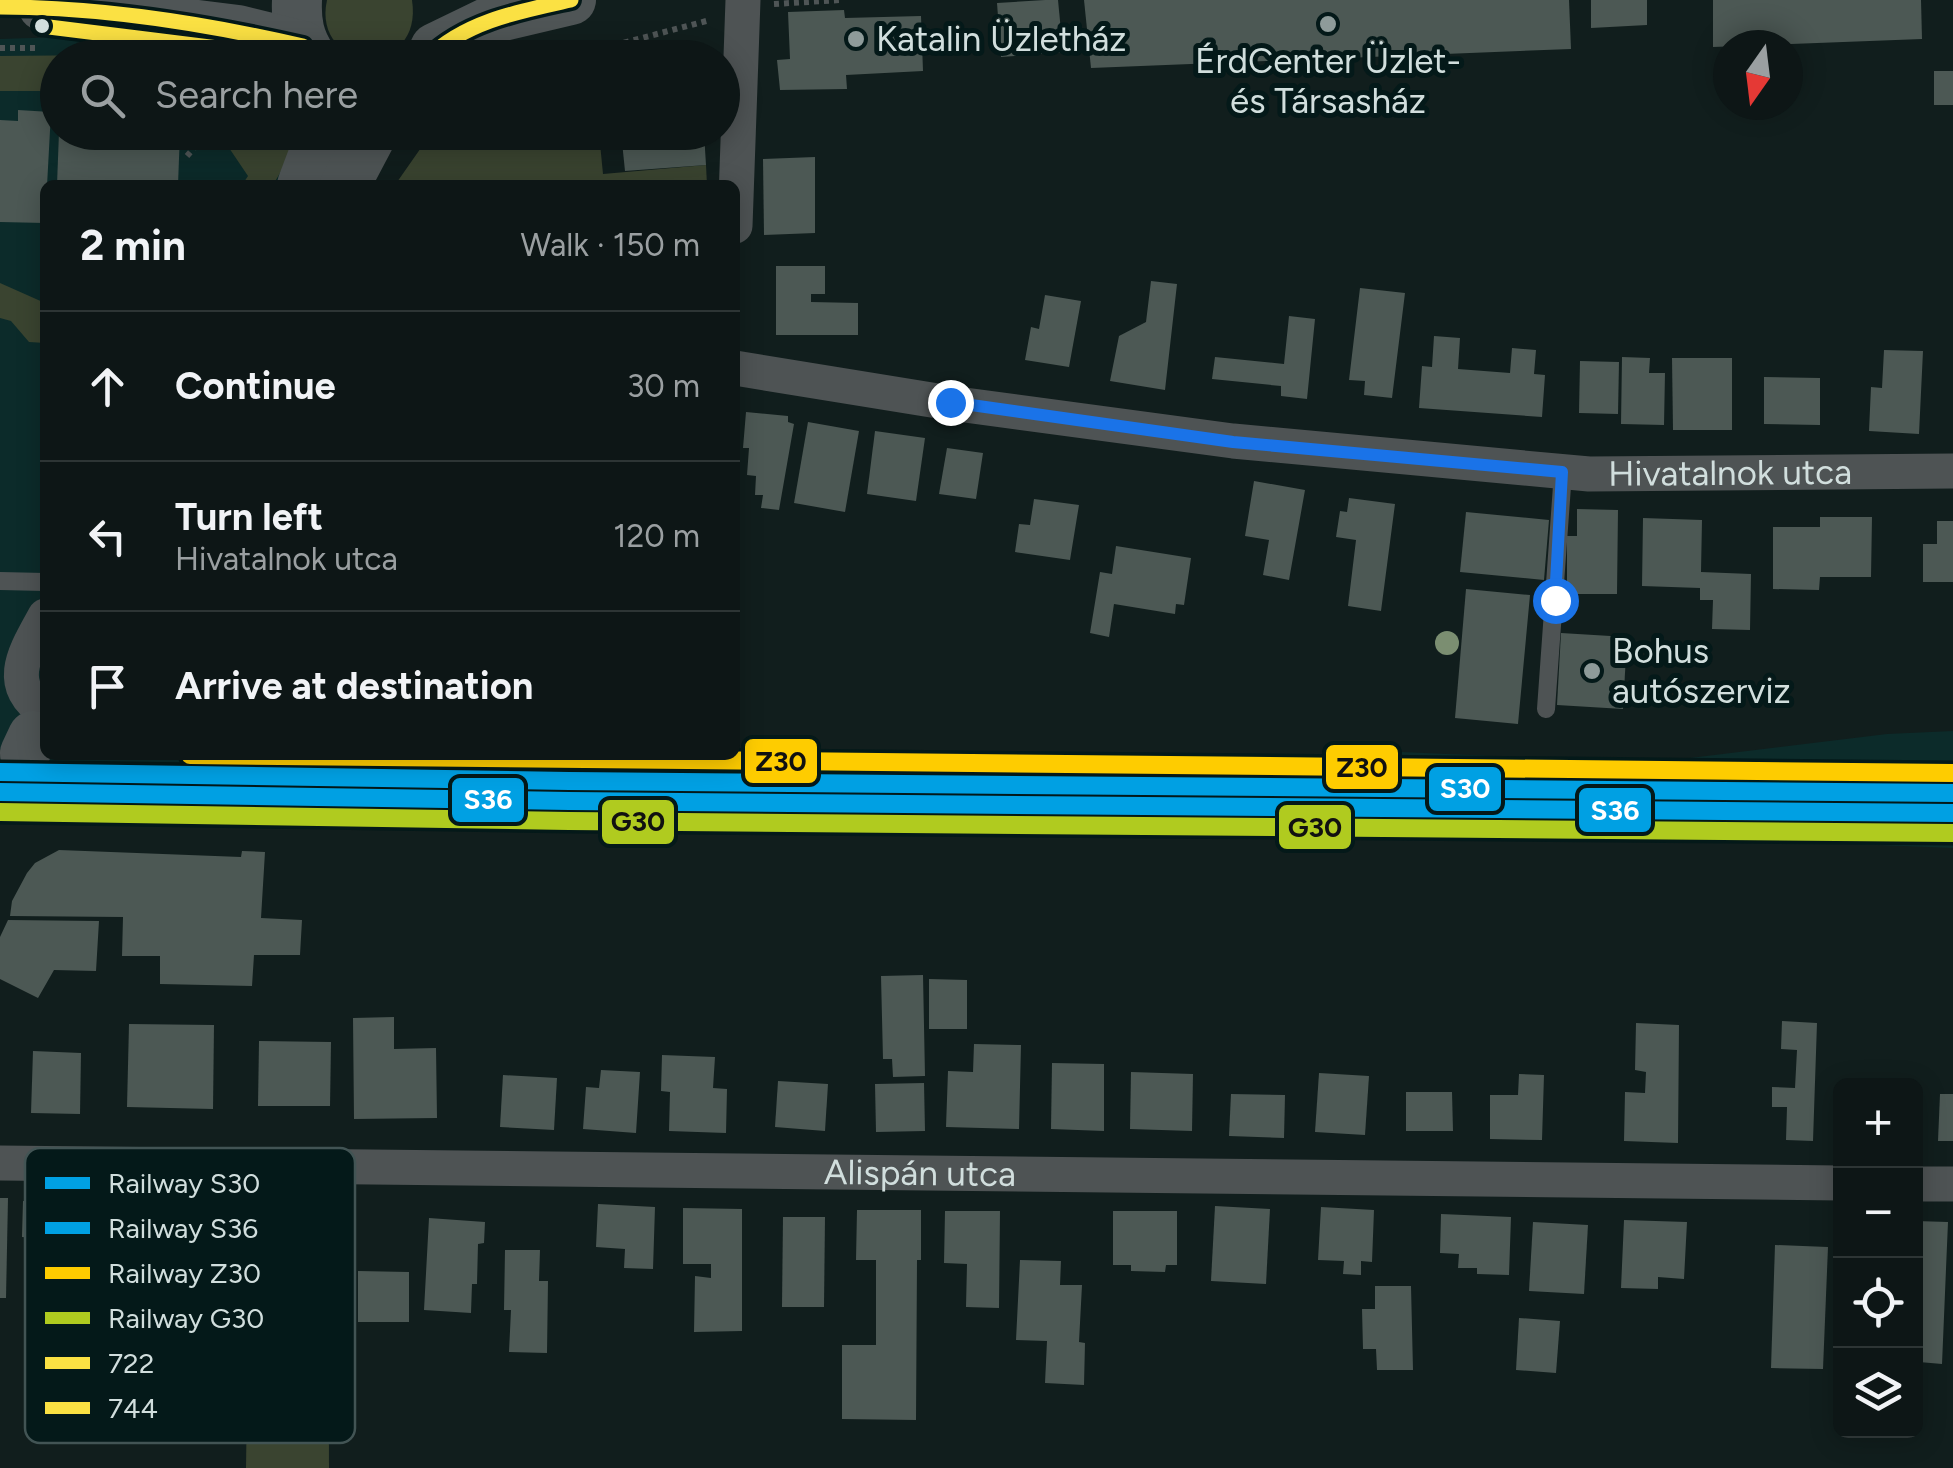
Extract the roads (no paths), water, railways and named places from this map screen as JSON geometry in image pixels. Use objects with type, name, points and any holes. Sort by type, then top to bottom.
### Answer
[{"type":"main road","points":[[22,6],[119,0]]},
{"type":"main road","points":[[435,35],[572,0]]},
{"type":"main road","points":[[22,6],[304,34]]},
{"type":"main road","points":[[304,180],[315,150]]},
{"type":"main road","points":[[348,180],[364,150]]},
{"type":"street","points":[[740,67],[742,3]]},
{"type":"street","points":[[736,180],[737,150]]},
{"type":"street","name":"Hivatalnok utca","points":[[740,369],[1233,442],[1562,472],[1953,471]]},
{"type":"street","points":[[35,734],[20,680],[23,660],[40,626]]},
{"type":"street","name":"Alispán utca","points":[[0,1163],[25,1163]]},
{"type":"street","name":"Alispán utca","points":[[355,1167],[1833,1183]]},
{"type":"street","points":[[1923,1184],[1953,1184]]},
{"type":"lane","points":[[1546,709],[1562,472]]},
{"type":"lane","points":[[0,581],[40,582]]},
{"type":"tunnel","points":[[0,805],[25,753]]},
{"type":"rail line","name":"Z30","points":[[680,760],[1953,773]]},
{"type":"rail line","name":"S30","points":[[0,772],[1953,793]]},
{"type":"rail line","name":"S36","points":[[0,792],[1953,813]]},
{"type":"rail line","name":"G30","points":[[0,812],[1953,833]]},
{"type":"place","name":"ÉrdCenter Üzlet- és Társasház","points":[[1328,24]]},
{"type":"place","name":"Katalin Üzletház","points":[[856,39]]},
{"type":"place","name":"Bohus autószerviz","points":[[1592,671]]}]
